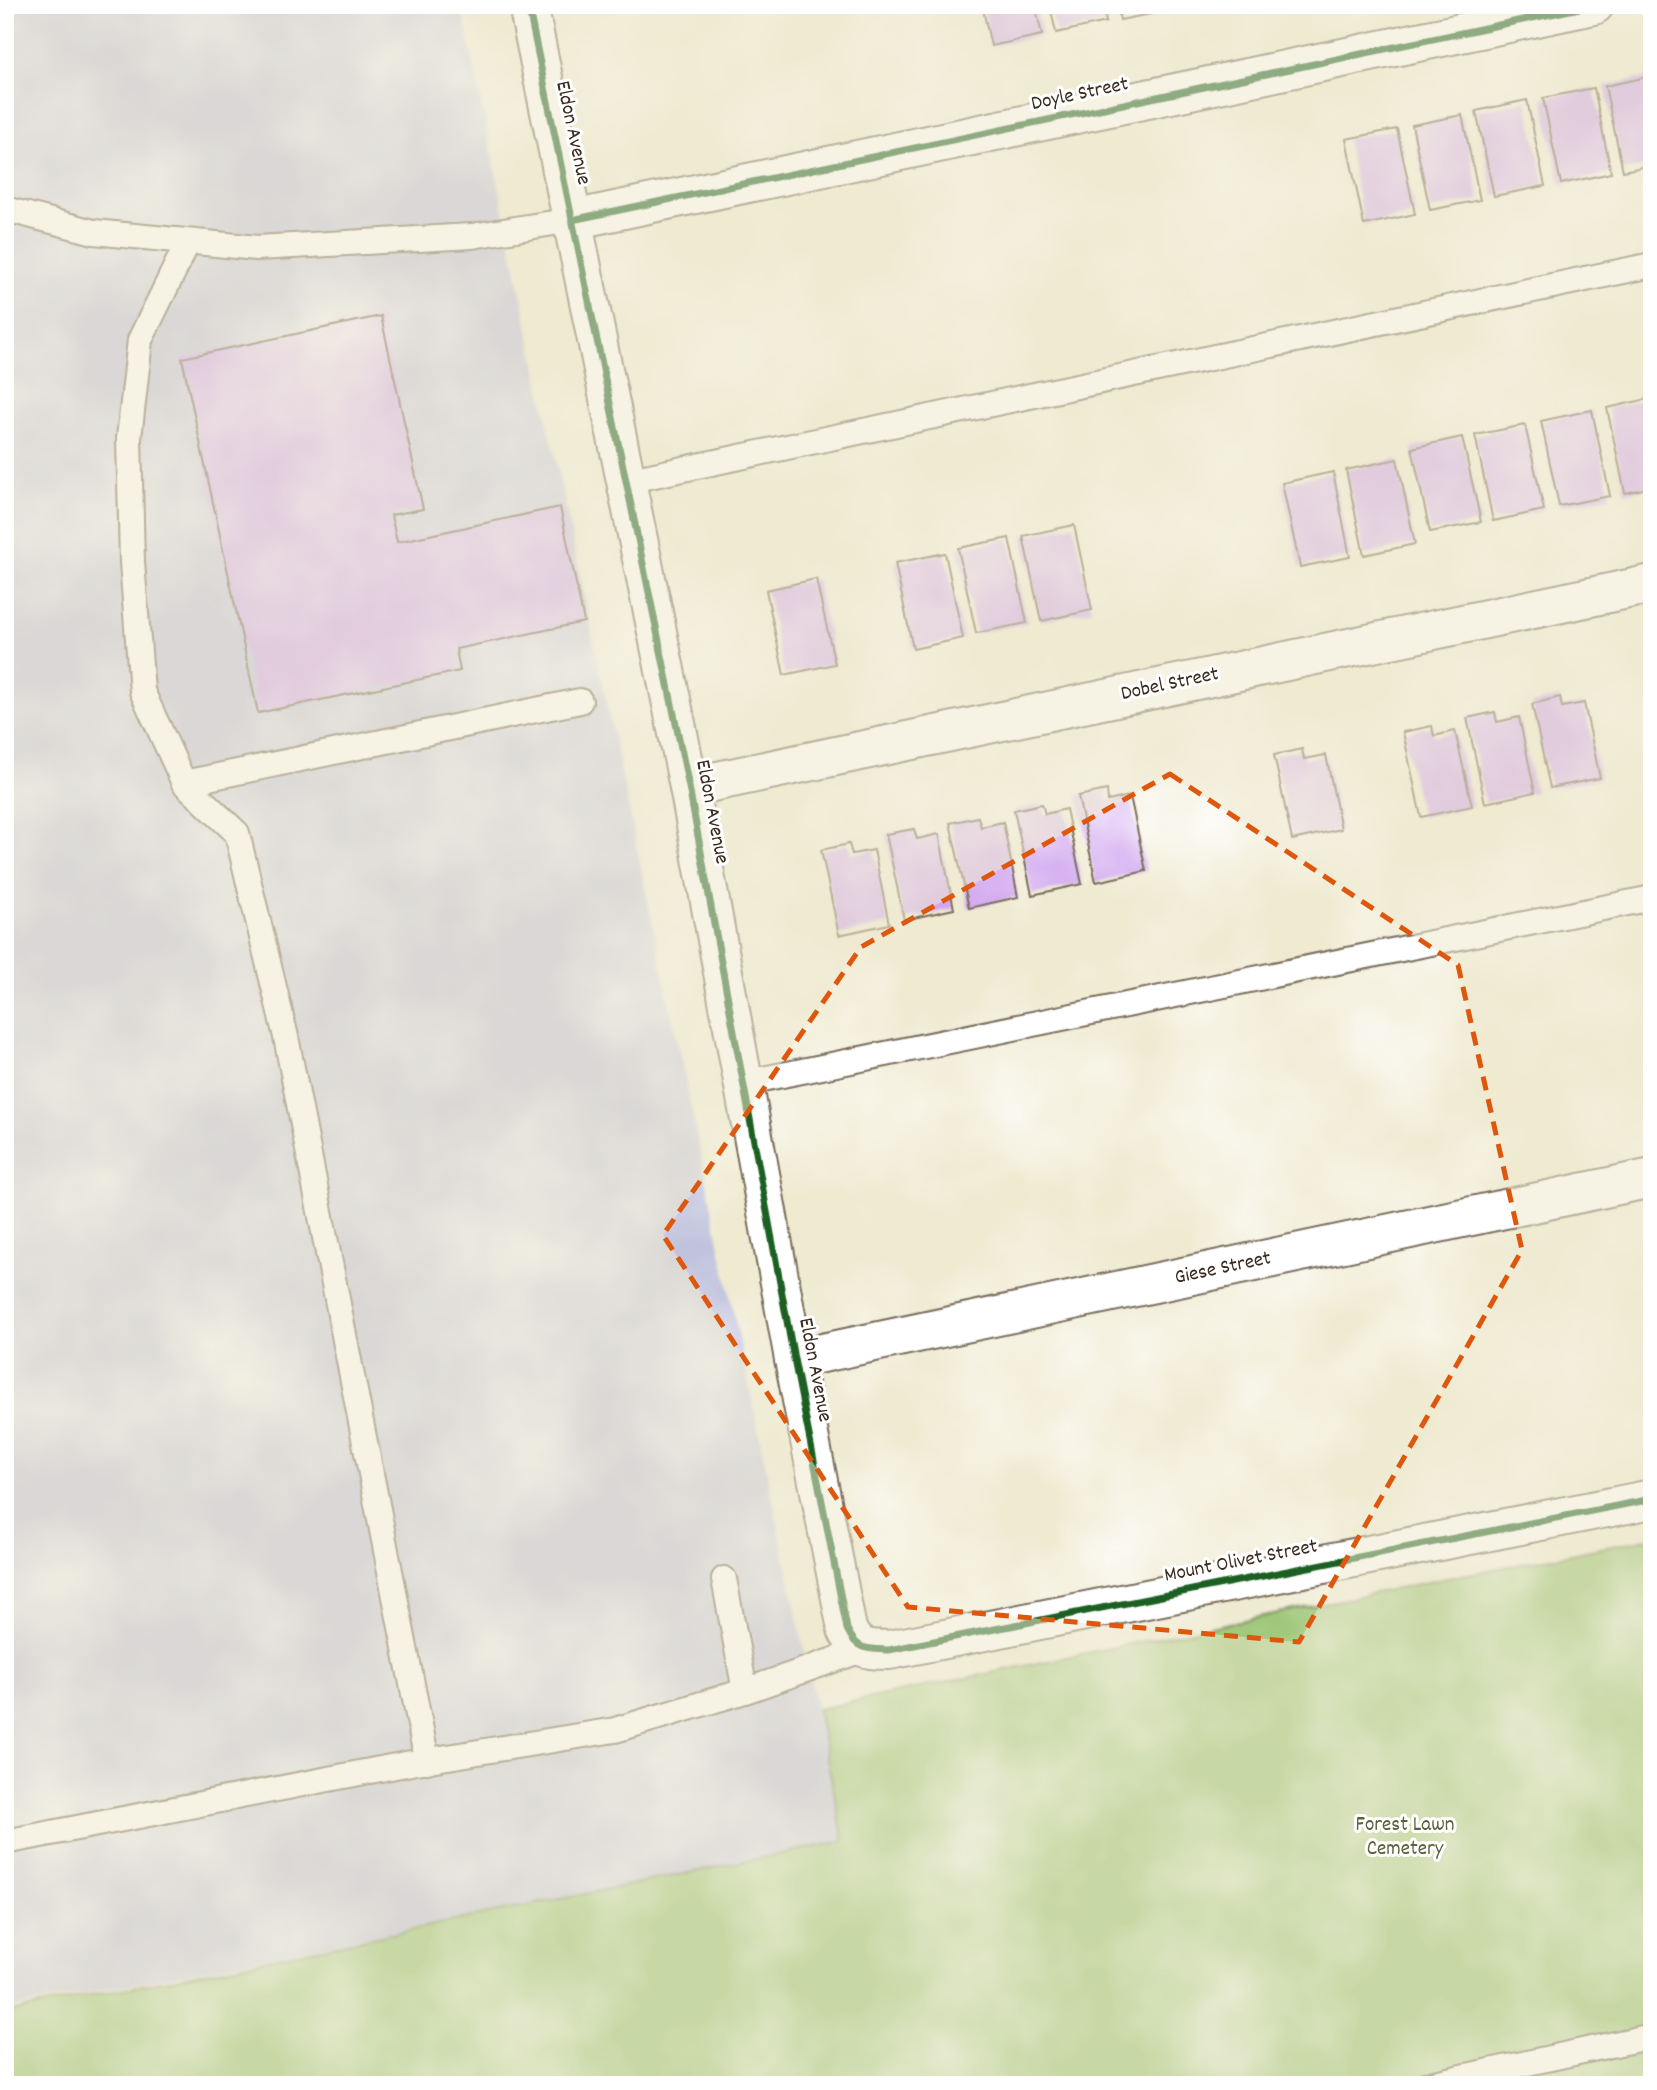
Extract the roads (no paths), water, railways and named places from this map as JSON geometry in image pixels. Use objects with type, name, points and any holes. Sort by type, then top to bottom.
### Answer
[{"type":"street","name":"Eldon Avenue","points":[[528,5],[689,787],[794,1359],[856,1639]]},
{"type":"street","name":"Doyle Street","points":[[572,220],[1594,5]]},
{"type":"street","name":"Dobel Street","points":[[689,787],[1652,584]]},
{"type":"street","name":"Giese Street","points":[[794,1359],[1652,1178]]},
{"type":"street","name":"Mount Olivet Street","points":[[856,1639],[889,1650],[1652,1499]]},
{"type":"lane","points":[[5,209],[94,232],[257,248],[472,236],[572,220]]},
{"type":"lane","points":[[188,242],[140,340],[129,438],[132,562],[142,691],[184,783],[237,833],[286,1037],[427,1761]]},
{"type":"lane","points":[[626,481],[1652,265]]},
{"type":"lane","points":[[184,783],[580,701]]},
{"type":"lane","points":[[743,1083],[1652,898]]},
{"type":"lane","points":[[724,1579],[745,1691]]},
{"type":"lane","points":[[5,1842],[427,1761],[615,1730],[745,1691],[856,1639]]},
{"type":"lane","points":[[1425,2085],[1652,2036]]},
{"type":"park label","name":"Forest Lawn Cemetery","points":[[1405,1838]]}]
